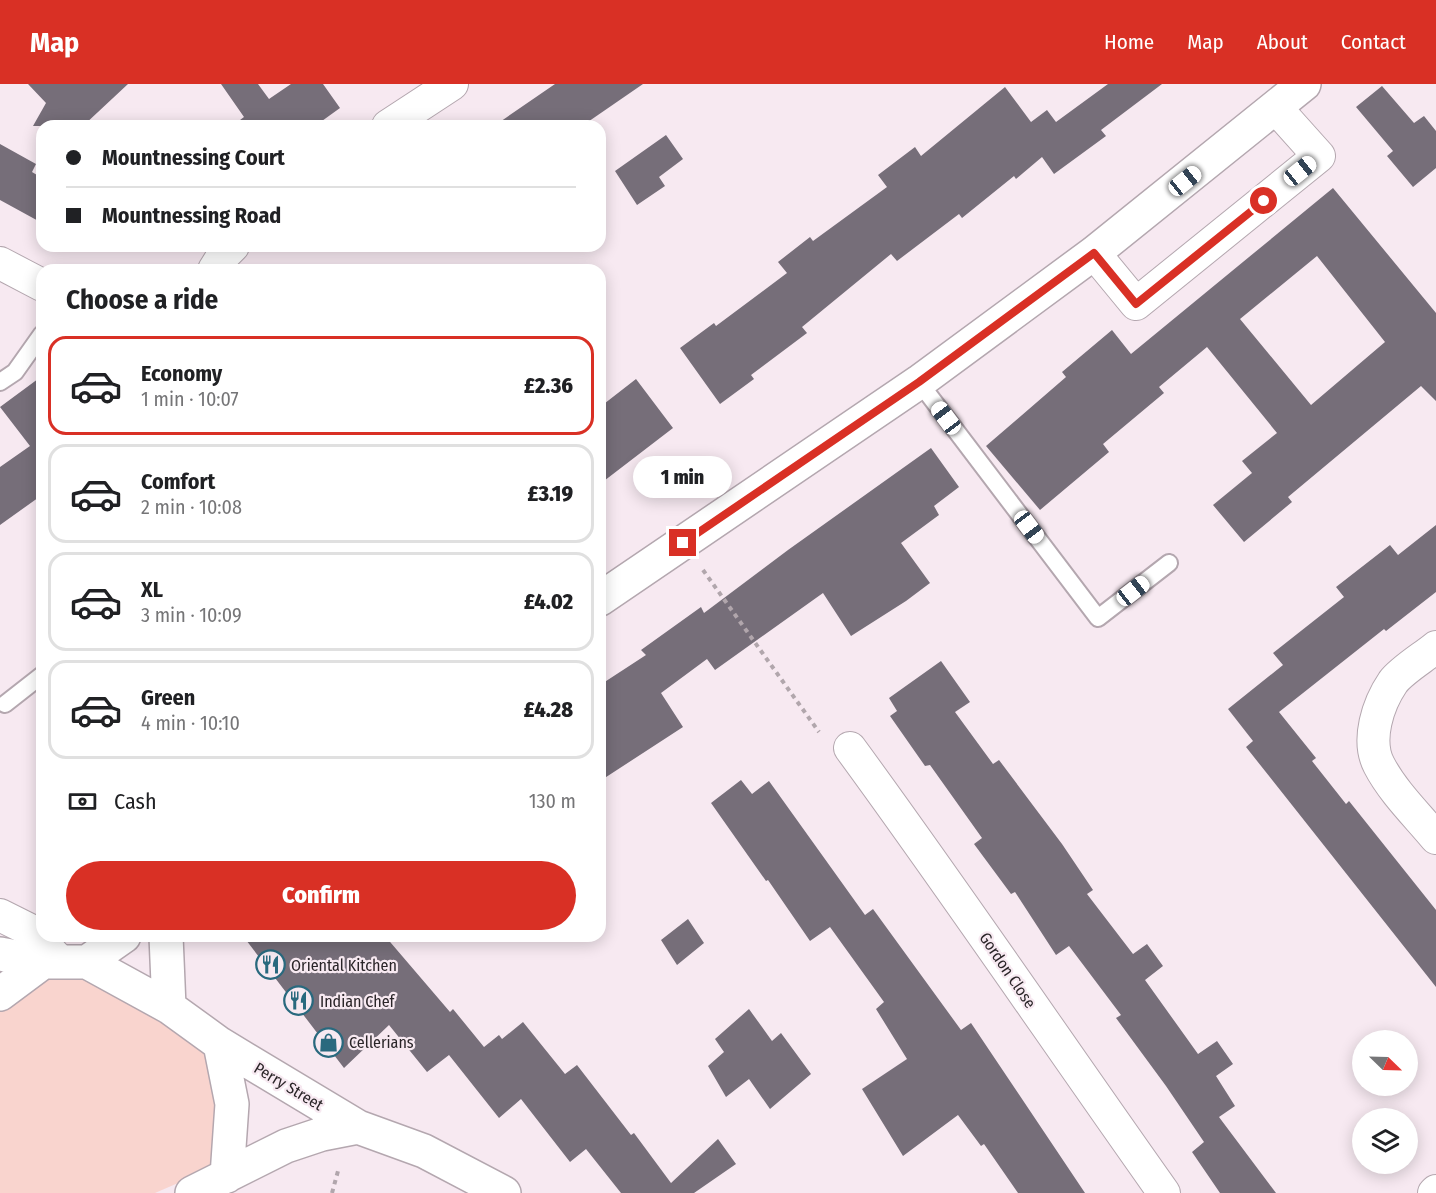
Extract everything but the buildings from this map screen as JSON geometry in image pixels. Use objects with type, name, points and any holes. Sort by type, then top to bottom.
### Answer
[{"type":"street","points":[[397,120],[452,84]]},
{"type":"street","points":[[606,595],[919,382],[1094,253],[1304,84]]},
{"type":"street","points":[[1094,253],[1136,304],[1319,156],[1276,108]]},
{"type":"street","points":[[218,264],[227,252]]},
{"type":"street","points":[[0,263],[36,282]]},
{"type":"street","points":[[1436,647],[1394,681],[1376,714],[1374,739],[1378,763],[1395,789],[1436,838]]},
{"type":"street","name":"Gordon Close","points":[[850,748],[944,875],[1031,1005],[1164,1193]]},
{"type":"street","points":[[0,915],[36,935]]},
{"type":"street","points":[[43,942],[63,962]]},
{"type":"street","points":[[0,994],[63,962],[110,942]]},
{"type":"street","points":[[166,942],[169,1007]]},
{"type":"street","name":"Perry Street","points":[[0,954],[63,962],[169,1007],[220,1044],[358,1127],[424,1151],[504,1193]]},
{"type":"street","points":[[220,1044],[232,1104],[227,1176]]},
{"type":"street","name":"Perry Street","points":[[192,1193],[286,1146],[322,1134],[358,1127]]},
{"type":"lane","points":[[0,382],[15,372],[36,342]]},
{"type":"lane","points":[[919,382],[1098,618],[1169,563]]},
{"type":"lane","points":[[5,704],[36,680]]},
{"type":"path","points":[[683,543],[825,740],[850,748]]},
{"type":"shaded area","points":[[45,969],[85,969],[213,1049],[222,1164],[155,1193],[0,1193],[0,1003]]},
{"type":"place","name":"Oriental Kitchen","points":[[270,965]]},
{"type":"place","name":"Indian Chef","points":[[299,1001]]},
{"type":"place","name":"Cellerians","points":[[328,1042]]},
{"type":"route","points":[[683,543],[919,382],[1094,253],[1136,304],[1264,201]]}]
